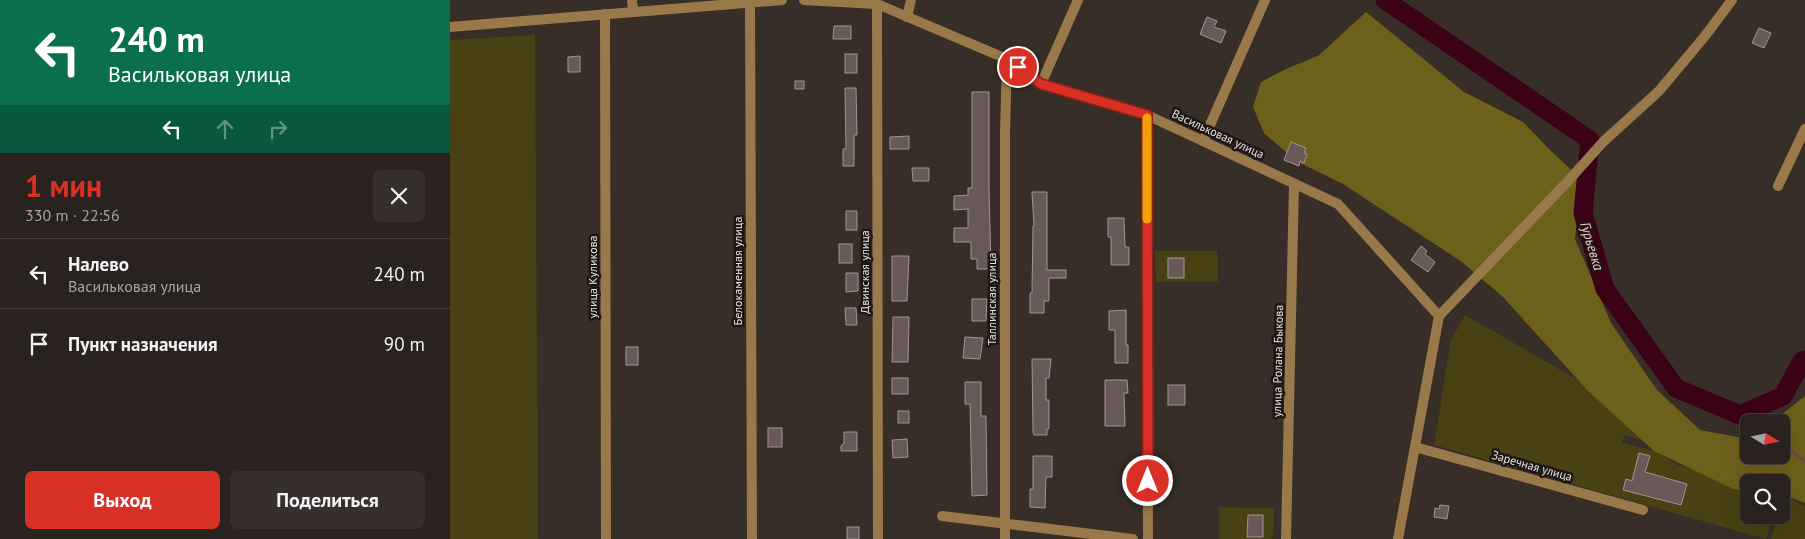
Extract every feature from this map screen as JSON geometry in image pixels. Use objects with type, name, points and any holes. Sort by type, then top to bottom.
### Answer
[{"type":"street","points":[[450,27],[782,0]]},
{"type":"street","name":"Васильковая улица","points":[[804,0],[877,4],[1007,59],[1041,84],[1147,115],[1338,204],[1439,316]]},
{"type":"street","points":[[907,17],[911,0]]},
{"type":"street","points":[[1041,84],[1078,0]]},
{"type":"street","points":[[1203,141],[1265,0]]},
{"type":"street","points":[[1398,539],[1439,316],[1604,142],[1659,91],[1732,0]]},
{"type":"street","name":"Белокаменная улица","points":[[750,2],[752,539]]},
{"type":"street","name":"Двинская улица","points":[[877,4],[878,539]]},
{"type":"street","name":"улица Куликова","points":[[605,14],[606,539]]},
{"type":"street","name":"Таллинская улица","points":[[1005,539],[1004,132],[1007,59]]},
{"type":"street","points":[[1147,115],[1148,539]]},
{"type":"street","points":[[1778,186],[1805,129]]},
{"type":"street","name":"улица Ролана Быкова","points":[[1286,539],[1294,184]]},
{"type":"street","name":"Заречная улица","points":[[1415,447],[1643,510]]},
{"type":"street","points":[[942,516],[1133,539]]},
{"type":"shaded area","points":[[1366,12],[1464,92],[1523,122],[1581,179],[1575,239],[1611,323],[1657,390],[1700,430],[1740,437],[1740,464],[1790,464],[1790,414],[1782,414],[1805,396],[1805,503],[1790,498],[1790,474],[1740,474],[1740,490],[1733,489],[1654,451],[1588,391],[1503,297],[1462,262],[1343,184],[1296,161],[1264,133],[1253,107],[1261,82],[1288,68],[1318,56]]},
{"type":"shaded area","points":[[535,35],[538,539],[450,539],[450,40]]},
{"type":"shaded area","points":[[1155,251],[1217,251],[1218,282],[1156,282]]},
{"type":"shaded area","points":[[1465,315],[1585,384],[1648,442],[1625,435],[1622,443],[1657,451],[1675,464],[1740,483],[1740,524],[1770,524],[1766,539],[1434,445],[1451,340]]},
{"type":"shaded area","points":[[1790,499],[1805,506],[1805,539],[1771,539],[1775,524],[1790,524]]},
{"type":"shaded area","points":[[1219,507],[1274,508],[1273,537],[1271,539],[1219,539]]},
{"type":"building","points":[[1207,17],[1217,21],[1214,27],[1226,31],[1221,43],[1200,34]]},
{"type":"building","points":[[834,26],[851,26],[851,39],[833,39]]},
{"type":"building","points":[[1759,28],[1771,33],[1764,48],[1752,43]]},
{"type":"building","points":[[845,54],[857,54],[857,73],[845,73]]},
{"type":"building","points":[[580,56],[580,72],[568,72],[568,57]]},
{"type":"building","points":[[795,81],[804,81],[804,89],[795,89]]},
{"type":"building","points":[[845,88],[856,88],[857,135],[854,135],[854,166],[843,166],[843,149],[846,149]]},
{"type":"building","points":[[972,92],[989,92],[991,269],[977,269],[977,259],[971,259],[971,242],[954,242],[954,228],[968,228],[968,209],[954,210],[954,196],[968,195],[968,188],[972,188]]},
{"type":"building","points":[[909,136],[909,149],[890,149],[890,137]]},
{"type":"building","points":[[1291,142],[1306,148],[1304,153],[1307,154],[1304,163],[1300,161],[1299,166],[1284,160]]},
{"type":"building","points":[[912,168],[929,168],[929,181],[913,181]]},
{"type":"building","points":[[1032,192],[1047,192],[1047,270],[1066,270],[1066,278],[1049,278],[1049,301],[1044,301],[1044,313],[1030,313],[1034,226]]},
{"type":"building","points":[[846,211],[857,211],[857,230],[846,230]]},
{"type":"building","points":[[1108,218],[1124,218],[1125,247],[1129,247],[1129,265],[1111,265],[1111,237],[1108,237]]},
{"type":"building","points":[[839,244],[852,244],[852,263],[839,263]]},
{"type":"building","points":[[1421,246],[1427,251],[1425,254],[1435,262],[1428,272],[1411,260]]},
{"type":"building","points":[[892,256],[909,256],[907,301],[892,301]]},
{"type":"building","points":[[1168,258],[1184,258],[1184,278],[1168,278]]},
{"type":"building","points":[[846,273],[858,273],[858,291],[846,292]]},
{"type":"building","points":[[972,299],[987,299],[986,321],[972,321]]},
{"type":"building","points":[[845,308],[856,308],[857,325],[846,325]]},
{"type":"building","points":[[1126,310],[1128,363],[1115,363],[1115,330],[1109,330],[1109,311]]},
{"type":"building","points":[[893,317],[909,317],[908,362],[892,362]]},
{"type":"building","points":[[965,337],[983,338],[980,359],[963,358]]},
{"type":"building","points":[[626,347],[638,347],[638,365],[626,365]]},
{"type":"building","points":[[1032,359],[1051,359],[1049,378],[1046,378],[1046,400],[1049,400],[1049,429],[1047,429],[1047,435],[1034,435],[1033,432]]},
{"type":"building","points":[[892,378],[908,378],[908,394],[892,394]]},
{"type":"building","points":[[1105,380],[1127,380],[1128,393],[1124,393],[1125,426],[1105,426]]},
{"type":"building","points":[[965,382],[981,382],[981,416],[986,416],[987,495],[972,496],[970,404],[965,404]]},
{"type":"building","points":[[1168,385],[1185,385],[1185,405],[1168,405]]},
{"type":"building","points":[[898,411],[909,411],[909,423],[898,423]]},
{"type":"building","points":[[768,428],[782,428],[782,447],[768,447]]},
{"type":"building","points":[[844,432],[857,432],[857,451],[841,451],[841,446],[844,443]]},
{"type":"building","points":[[907,439],[908,457],[893,458],[892,440]]},
{"type":"building","points":[[1639,453],[1650,456],[1645,472],[1687,484],[1681,505],[1623,490],[1626,479],[1632,481]]},
{"type":"building","points":[[1033,456],[1052,456],[1052,477],[1046,477],[1045,508],[1030,507],[1030,489],[1033,489]]},
{"type":"building","points":[[1440,505],[1449,506],[1447,519],[1434,517],[1435,508],[1439,509]]},
{"type":"building","points":[[1248,515],[1263,515],[1263,537],[1247,537]]},
{"type":"building","points":[[847,527],[859,527],[859,539],[847,539]]},
{"type":"waterway","name":"Гурьевка","points":[[1385,0],[1590,140],[1583,213],[1605,289],[1676,388],[1740,415],[1783,396],[1802,361],[1805,360]]},
{"type":"waterway","points":[[1790,450],[1805,461]]},
{"type":"slow traffic","points":[[1147,118],[1147,219]]},
{"type":"route","points":[[1018,67],[1041,84],[1147,115],[1148,481]]}]
